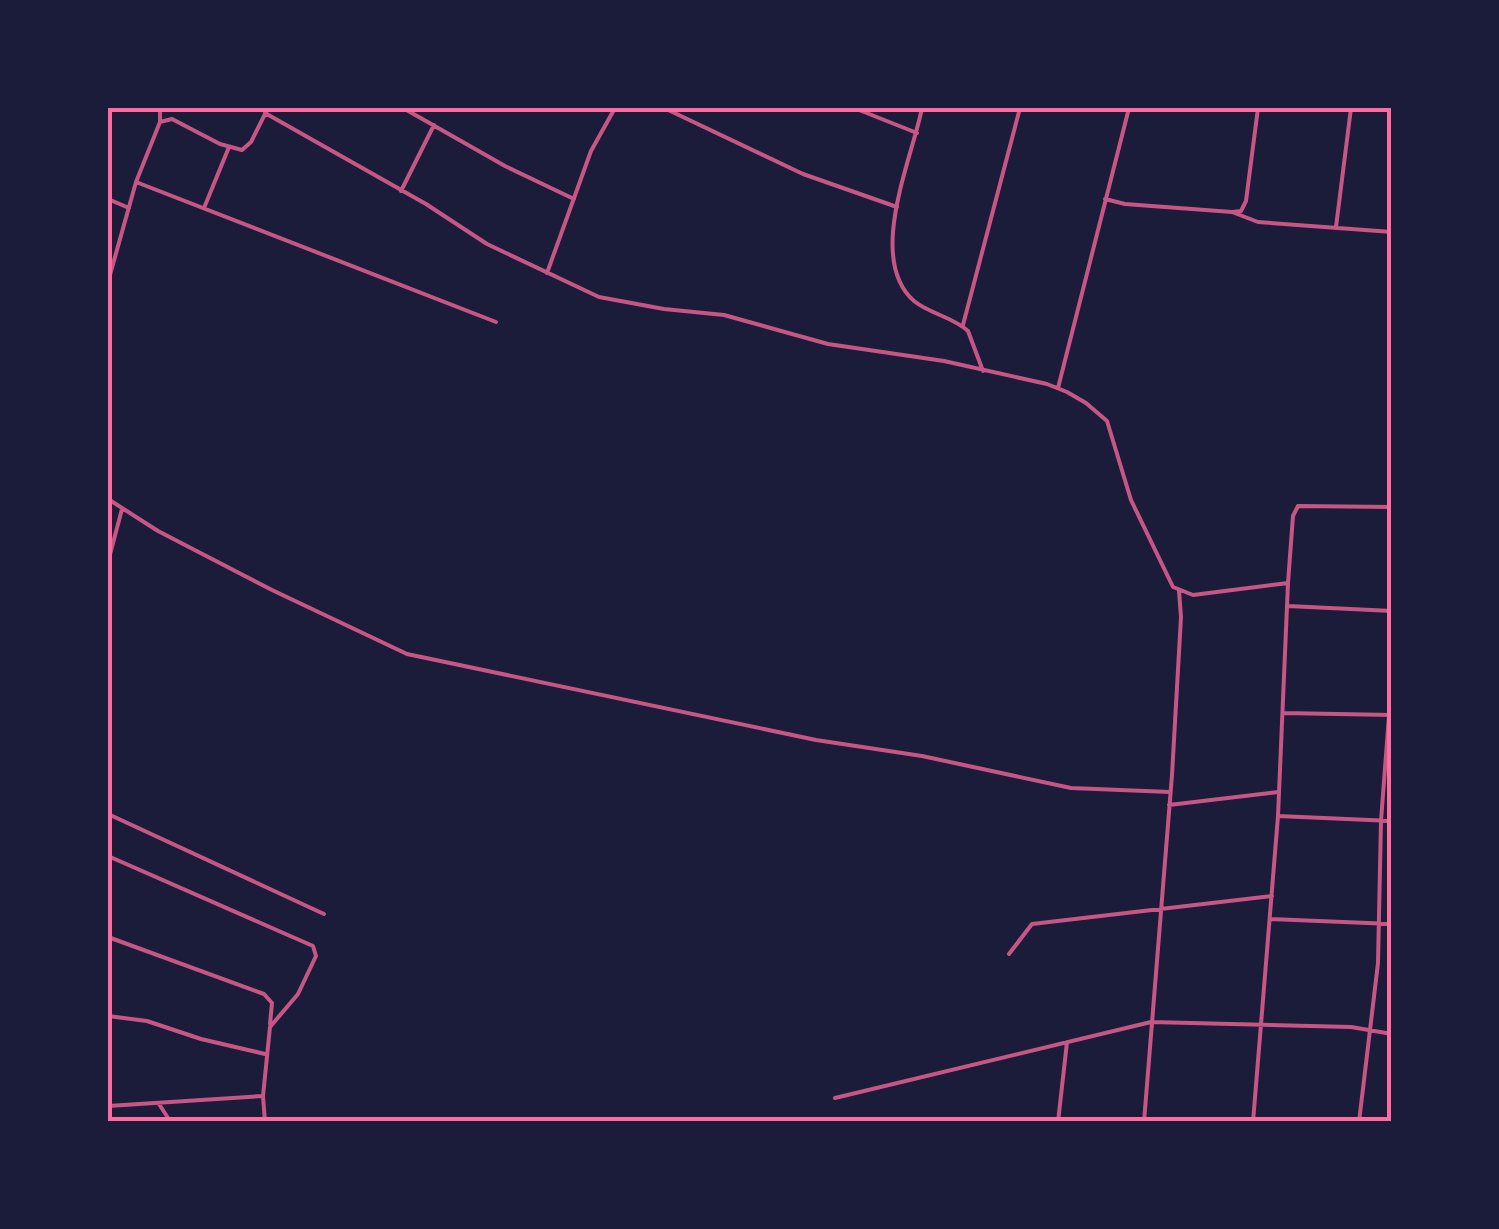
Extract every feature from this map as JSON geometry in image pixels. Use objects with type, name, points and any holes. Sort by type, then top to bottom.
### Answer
[{"type":"street","points":[[108,282],[136,182],[160,122],[160,108]]},
{"type":"street","points":[[403,108],[505,166],[574,199]]},
{"type":"street","points":[[547,274],[592,151],[615,108]]},
{"type":"street","points":[[664,108],[803,174],[896,207]]},
{"type":"street","points":[[857,108],[917,133]]},
{"type":"street","points":[[922,108],[896,207],[891,248],[908,294],[916,303],[963,326],[973,338],[983,371]]},
{"type":"street","points":[[963,326],[1020,108]]},
{"type":"street","points":[[1058,388],[1129,108]]},
{"type":"street","points":[[1232,212],[1241,210],[1246,201],[1258,108]]},
{"type":"street","points":[[1336,227],[1351,108]]},
{"type":"street","points":[[160,122],[172,120],[229,148],[242,150],[248,146],[266,110],[487,244],[599,298],[664,310],[724,314],[828,344],[944,361],[1058,388],[1086,403],[1107,422],[1131,500],[1166,575],[1179,591],[1181,617],[1144,1122]]},
{"type":"street","points":[[400,191],[434,125]]},
{"type":"street","points":[[204,208],[229,148]]},
{"type":"street","points":[[136,182],[496,322]]},
{"type":"street","points":[[1106,199],[1232,212],[1258,222],[1392,232]]},
{"type":"street","points":[[108,200],[129,208]]},
{"type":"street","points":[[108,499],[272,590],[407,654],[816,740],[922,756],[1072,788],[1170,792]]},
{"type":"street","points":[[1254,1122],[1280,792],[1293,516],[1298,506],[1392,507]]},
{"type":"street","points":[[108,562],[122,509]]},
{"type":"street","points":[[1179,591],[1199,594],[1288,582]]},
{"type":"street","points":[[1288,606],[1392,610]]},
{"type":"street","points":[[1359,1122],[1380,924],[1381,821],[1392,676]]},
{"type":"street","points":[[1283,712],[1390,715]]},
{"type":"street","points":[[1169,806],[1280,792]]},
{"type":"street","points":[[108,814],[324,914]]},
{"type":"street","points":[[1278,816],[1392,821]]},
{"type":"street","points":[[108,856],[313,946],[316,956],[298,994],[270,1027]]},
{"type":"street","points":[[1009,954],[1032,924],[1272,896]]},
{"type":"street","points":[[1270,919],[1392,924]]},
{"type":"street","points":[[108,938],[264,994],[272,1003],[263,1096],[265,1122]]},
{"type":"street","points":[[108,1016],[147,1021],[266,1054]]},
{"type":"street","points":[[835,1098],[1151,1022],[1370,1029],[1392,1034]]},
{"type":"street","points":[[1058,1122],[1067,1042]]},
{"type":"street","points":[[108,1106],[263,1096]]},
{"type":"street","points":[[170,1121],[174,1102]]},
{"type":"street","points":[[158,1103],[170,1121]]}]
